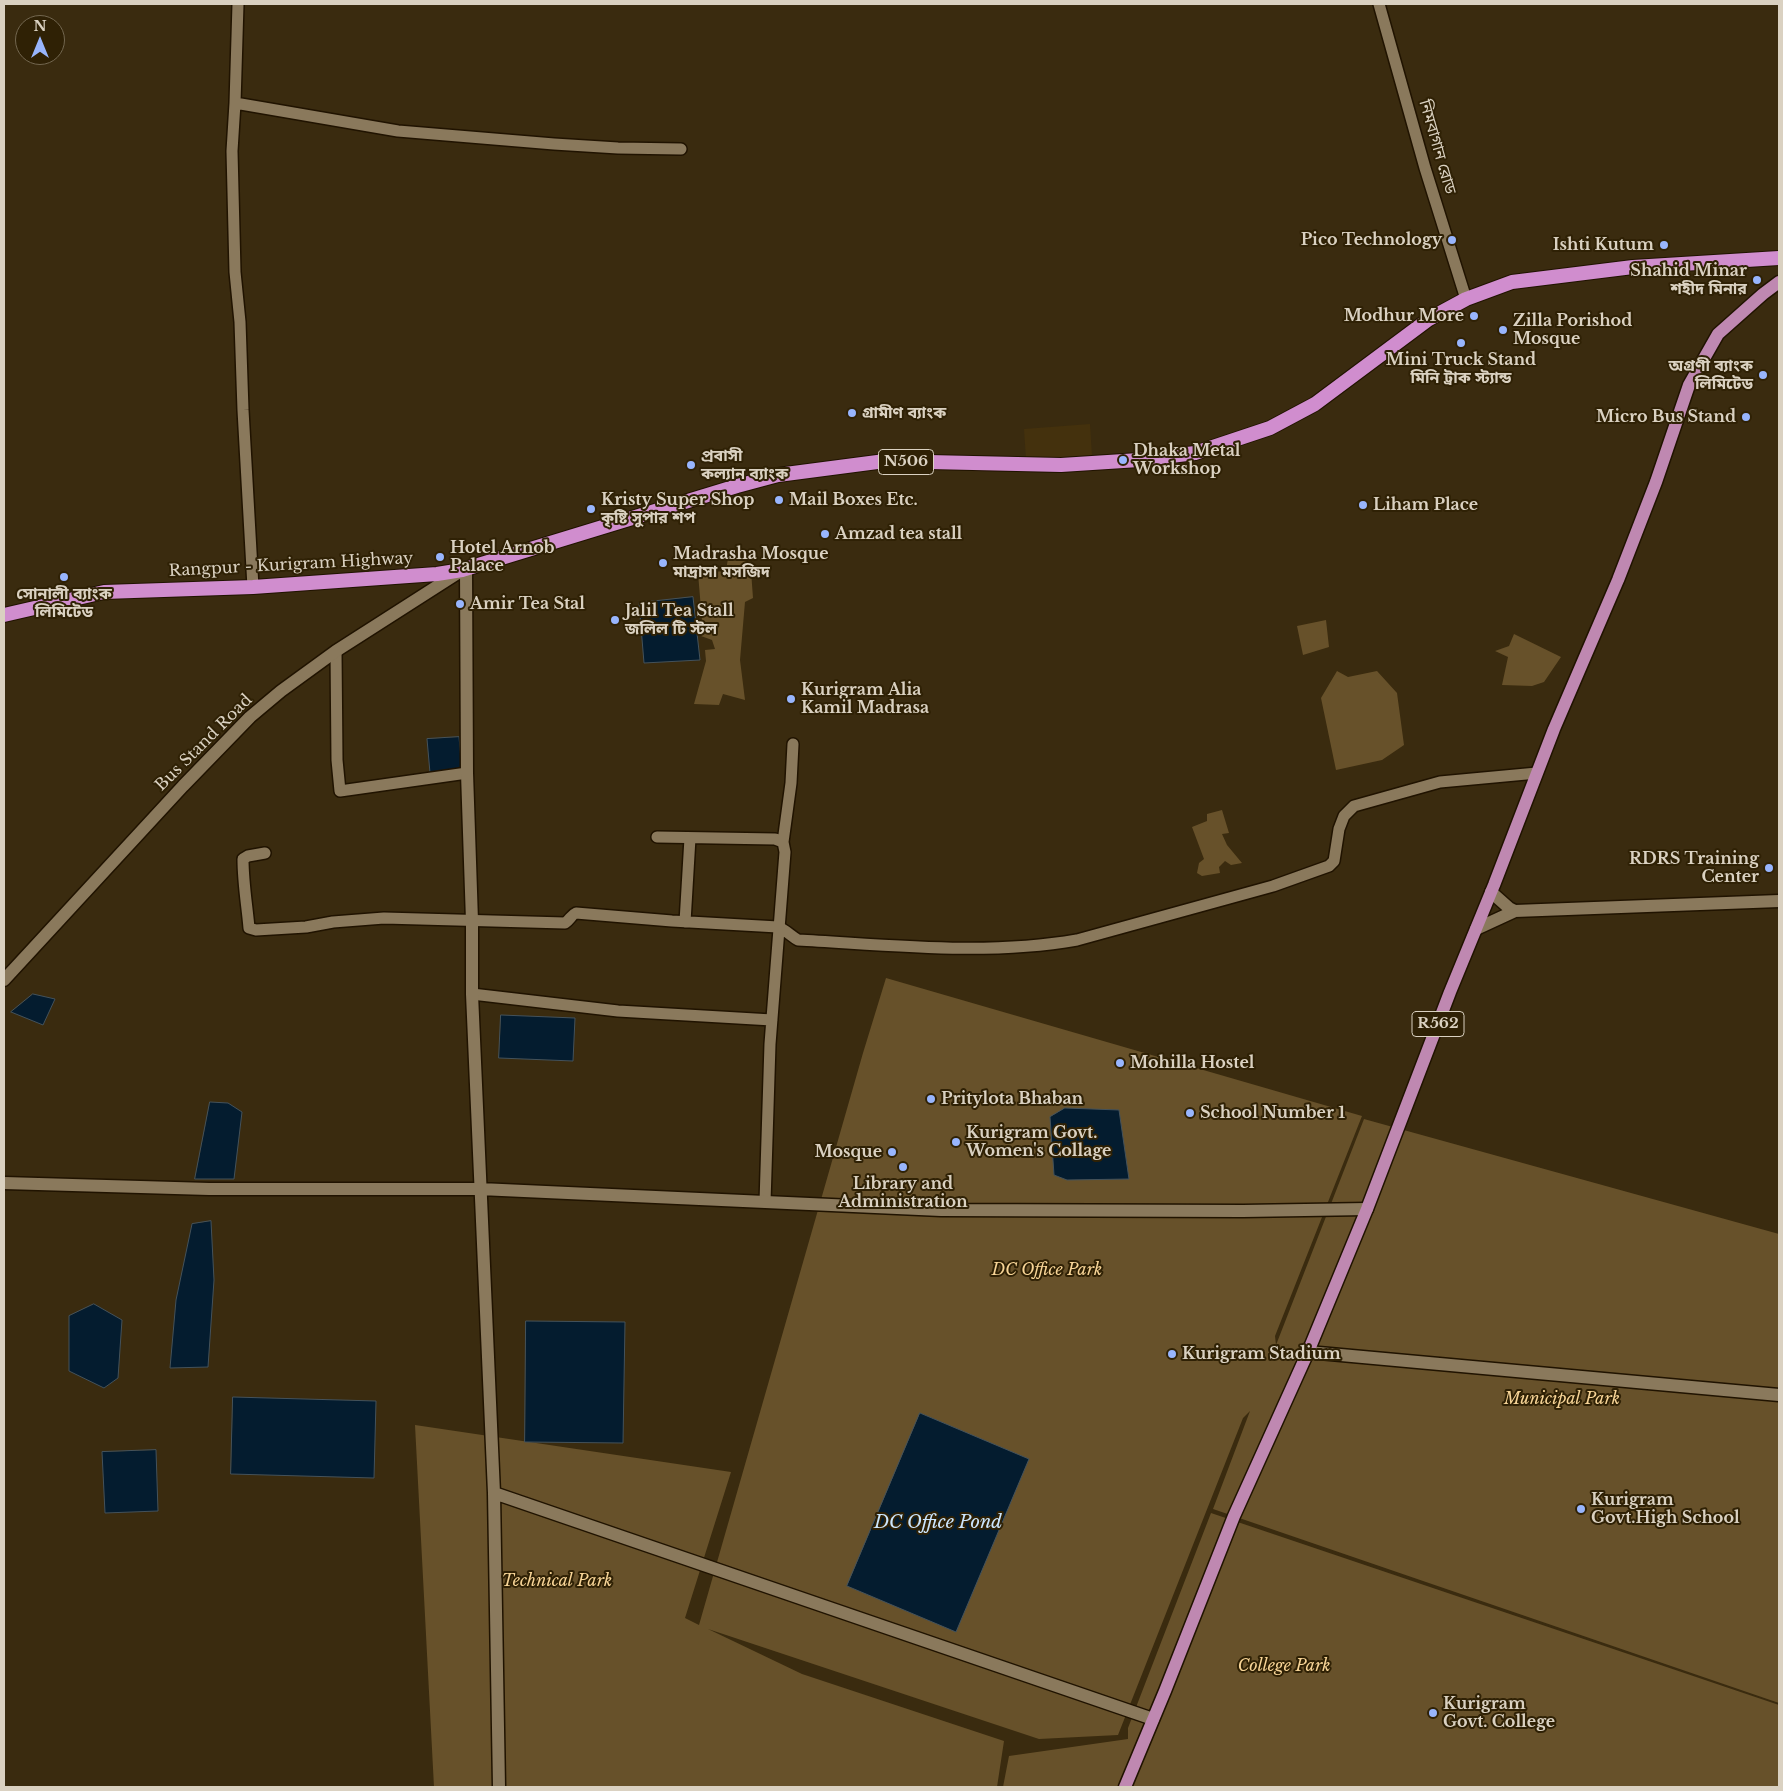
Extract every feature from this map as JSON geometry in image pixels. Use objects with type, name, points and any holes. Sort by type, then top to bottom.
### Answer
[{"type":"highway","name":"Rangpur - Kurigram Highway","points":[[4,615],[104,592],[253,587],[437,574],[464,570],[736,486],[778,475],[885,461],[1061,465],[1139,460],[1195,453],[1270,428],[1315,404],[1429,319],[1466,299],[1512,282],[1633,266],[1779,258]]},
{"type":"main road","name":"R562","points":[[1124,1787],[1234,1516],[1308,1352],[1367,1209],[1450,992],[1537,773],[1618,580],[1656,482],[1689,385],[1718,334],[1779,282]]},
{"type":"street","points":[[238,4],[232,151],[235,272],[240,322],[253,587]]},
{"type":"street","name":"নিমবাগান রোড","points":[[1379,4],[1425,168],[1466,299]]},
{"type":"street","points":[[235,103],[398,131],[554,144],[681,149]]},
{"type":"street","points":[[464,570],[472,994],[494,1494],[500,1787]]},
{"type":"street","name":"Bus Stand Road","points":[[4,980],[183,786],[250,717],[280,691],[336,652],[464,570]]},
{"type":"street","points":[[336,652],[337,752],[340,791],[467,773]]},
{"type":"street","points":[[765,1202],[772,1020],[785,852],[783,842],[791,783],[793,744]]},
{"type":"street","points":[[265,853],[248,856],[243,859],[244,894],[249,928],[256,930],[306,927],[333,922],[384,918],[565,923],[576,912],[685,922],[778,927],[798,940],[941,947],[1049,945],[1077,940],[1273,886],[1328,866],[1334,861],[1338,829],[1344,816],[1354,806],[1440,782],[1537,773]]},
{"type":"street","points":[[657,837],[775,839],[783,842]]},
{"type":"street","points":[[685,922],[694,838]]},
{"type":"street","points":[[1491,892],[1515,911]]},
{"type":"street","points":[[1476,930],[1515,911],[1779,901]]},
{"type":"street","points":[[472,994],[618,1011],[772,1020]]},
{"type":"street","points":[[4,1183],[209,1189],[480,1189],[941,1210],[1243,1211],[1367,1209]]},
{"type":"street","points":[[1308,1352],[1779,1395]]},
{"type":"street","points":[[494,1494],[1153,1719]]},
{"type":"shaded area","points":[[1090,424],[1092,456],[1026,460],[1024,429]]},
{"type":"green space","points":[[750,557],[753,598],[745,602],[740,660],[745,700],[723,694],[719,705],[694,704],[706,661],[705,650],[715,649],[712,640],[701,636],[705,625],[702,621],[698,573],[726,571],[728,558]]},
{"type":"green space","points":[[1326,620],[1329,647],[1303,655],[1297,626]]},
{"type":"green space","points":[[1514,634],[1561,657],[1544,682],[1532,686],[1502,685],[1508,657],[1495,651],[1509,646]]},
{"type":"green space","points":[[1337,671],[1348,677],[1377,671],[1397,693],[1404,745],[1382,760],[1336,770],[1321,698]]},
{"type":"green space","points":[[1222,810],[1229,833],[1222,834],[1227,845],[1242,863],[1231,865],[1225,861],[1219,867],[1220,873],[1202,876],[1197,873],[1199,863],[1204,859],[1192,827],[1207,821],[1207,814]]},
{"type":"green space","points":[[886,978],[1362,1116],[1275,1336],[1276,1345],[1364,1119],[1779,1234],[1779,1703],[1213,1509],[1250,1411],[1243,1418],[1118,1735],[1039,1739],[708,1629],[802,1674],[1004,1741],[997,1787],[434,1787],[415,1425],[731,1472],[685,1618],[699,1625]]},
{"type":"green space","name":"College Park","points":[[1211,1513],[1779,1705],[1779,1787],[1003,1787],[1009,1756],[1128,1739],[1128,1728]]},
{"type":"water","points":[[693,597],[700,660],[644,663],[639,603]]},
{"type":"water","points":[[459,737],[462,770],[430,773],[427,739]]},
{"type":"water","points":[[33,994],[55,999],[43,1025],[11,1012]]},
{"type":"water","points":[[501,1015],[575,1018],[573,1061],[499,1058]]},
{"type":"water","points":[[210,1102],[228,1103],[242,1112],[234,1179],[195,1179]]},
{"type":"water","points":[[1065,1108],[1119,1110],[1129,1179],[1067,1180],[1054,1175],[1050,1117]]},
{"type":"water","points":[[211,1221],[214,1280],[208,1367],[170,1368],[176,1300],[192,1224]]},
{"type":"water","points":[[94,1304],[122,1320],[118,1378],[104,1388],[69,1371],[69,1316]]},
{"type":"water","points":[[526,1321],[625,1322],[623,1443],[525,1442]]},
{"type":"water","points":[[233,1397],[376,1401],[374,1478],[231,1474]]},
{"type":"water","name":"DC Office Pond","points":[[920,1413],[1029,1459],[956,1632],[847,1586]]},
{"type":"water","points":[[156,1450],[158,1511],[105,1513],[102,1452]]},
{"type":"place","name":"Pico Technology","points":[[1452,240]]},
{"type":"place","name":"Ishti Kutum","points":[[1664,245]]},
{"type":"place","name":"Shahid Minar শহীদ মিনার","points":[[1757,280]]},
{"type":"place","name":"Modhur More","points":[[1474,316]]},
{"type":"place","name":"Zilla Porishod Mosque","points":[[1503,330]]},
{"type":"place","name":"Mini Truck Stand মিনি ট্রাক স্ট্যান্ড","points":[[1461,343]]},
{"type":"place","name":"অগ্রণী ব্যাংক লিমিটেড","points":[[1763,375]]},
{"type":"place","name":"গ্রামীণ ব্যাংক","points":[[852,413]]},
{"type":"place","name":"Micro Bus Stand","points":[[1746,417]]},
{"type":"place","name":"Dhaka Metal Workshop","points":[[1123,460]]},
{"type":"place","name":"প্রবাসী কল্যান ব্যাংক","points":[[691,465]]},
{"type":"place","name":"Mail Boxes Etc.","points":[[779,500]]},
{"type":"place","name":"Liham Place","points":[[1363,505]]},
{"type":"place","name":"Kristy Super Shop কৃষ্টি সুপার শপ","points":[[591,509]]},
{"type":"place","name":"Amzad tea stall","points":[[825,534]]},
{"type":"place","name":"Hotel Arnob Palace","points":[[440,557]]},
{"type":"place","name":"Madrasha Mosque মাদ্রাসা মসজিদ","points":[[663,563]]},
{"type":"place","name":"সোনালী ব্যাংক লিমিটেড","points":[[64,577]]},
{"type":"place","name":"Amir Tea Stal","points":[[460,604]]},
{"type":"place","name":"Jalil Tea Stall জলিল টি স্টল","points":[[615,620]]},
{"type":"place","name":"Kurigram Alia Kamil Madrasa","points":[[791,699]]},
{"type":"place","name":"RDRS Training Center","points":[[1769,868]]},
{"type":"place","name":"Mohilla Hostel","points":[[1120,1063]]},
{"type":"place","name":"Pritylota Bhaban","points":[[931,1099]]},
{"type":"place","name":"School Number 1","points":[[1190,1113]]},
{"type":"place","name":"Kurigram Govt. Women's Collage","points":[[956,1142]]},
{"type":"place","name":"Mosque","points":[[892,1152]]},
{"type":"place","name":"Library and Administration","points":[[903,1167]]},
{"type":"place","name":"Kurigram Stadium","points":[[1172,1354]]},
{"type":"place","name":"Kurigram Govt.High School","points":[[1581,1509]]},
{"type":"place","name":"Kurigram Govt. College","points":[[1433,1713]]},
{"type":"park label","name":"DC Office Park","points":[[1047,1270]]},
{"type":"park label","name":"Municipal Park","points":[[1562,1399]]},
{"type":"park label","name":"Technical Park","points":[[557,1581]]}]
